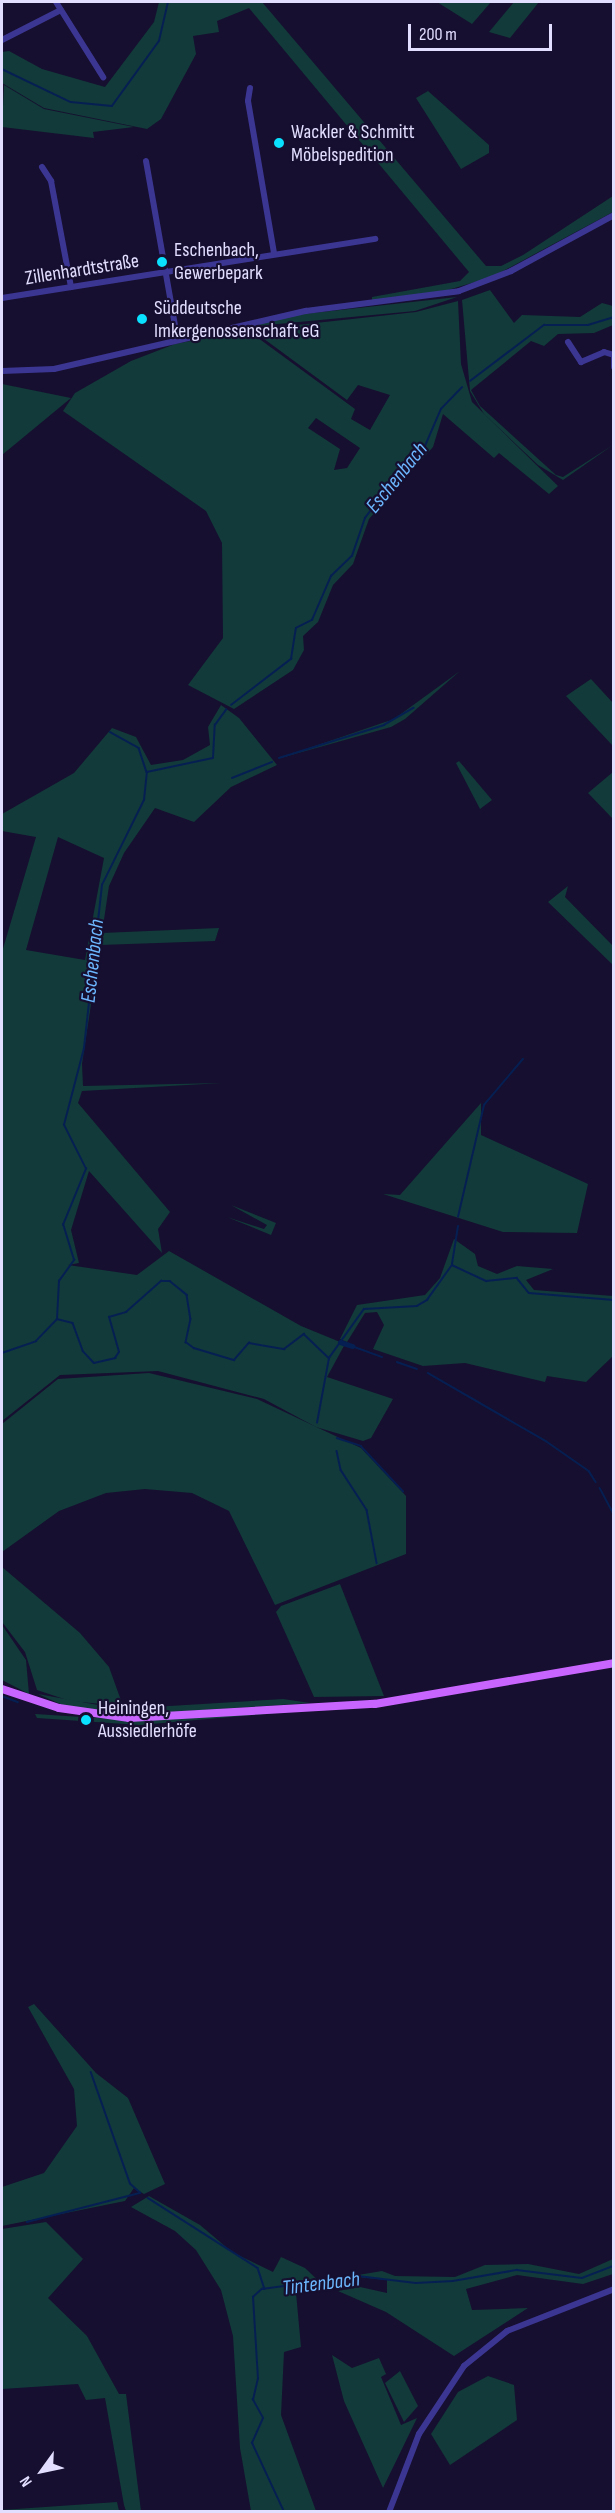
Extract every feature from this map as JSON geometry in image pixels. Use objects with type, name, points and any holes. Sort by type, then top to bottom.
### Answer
[{"type":"main road","points":[[2,1689],[88,1714],[151,1717],[375,1704],[614,1664]]},
{"type":"street","points":[[56,2],[103,77]]},
{"type":"street","points":[[2,40],[61,10]]},
{"type":"street","points":[[250,88],[248,101],[274,253]]},
{"type":"street","points":[[146,161],[177,337]]},
{"type":"street","points":[[42,166],[51,181],[71,287]]},
{"type":"street","points":[[2,371],[54,369],[177,337],[306,311],[459,291],[511,271],[614,215]]},
{"type":"street","name":"Zillenhardtstraße","points":[[2,298],[167,273],[274,253],[375,239]]},
{"type":"street","points":[[568,342],[581,362],[604,352],[614,355],[614,368]]},
{"type":"street","points":[[389,2511],[419,2433],[464,2366],[507,2331],[614,2289]]},
{"type":"green space","points":[[159,2],[262,2],[486,266],[501,266],[523,255],[613,196],[613,212],[492,277],[441,292],[372,302],[372,297],[460,281],[469,272],[249,8],[217,21],[219,32],[193,36],[196,54],[161,119],[147,129],[44,108],[2,83],[2,52],[9,51],[42,69],[105,87],[154,22]]},
{"type":"green space","points":[[437,2],[491,2],[472,24]]},
{"type":"green space","points":[[514,2],[539,2],[510,38],[489,32]]},
{"type":"green space","points":[[4,85],[44,109],[134,127],[93,132],[94,138],[2,127]]},
{"type":"green space","points":[[428,91],[489,145],[489,153],[461,169],[416,98]]},
{"type":"green space","points":[[490,290],[514,323],[522,315],[580,317],[602,303],[613,306],[613,325],[594,333],[558,334],[544,346],[531,341],[471,390],[480,406],[556,475],[563,477],[613,445],[563,480],[538,465],[484,414],[470,391],[462,300]]},
{"type":"green space","points":[[457,297],[415,311],[247,327],[295,315]]},
{"type":"green space","points":[[458,301],[461,364],[472,402],[558,486],[549,494],[499,453],[494,458],[443,414],[433,447],[369,519],[353,564],[333,585],[318,622],[303,636],[304,650],[293,670],[234,709],[188,685],[223,638],[222,543],[206,511],[63,411],[75,393],[131,361],[175,344],[247,330],[355,409],[351,419],[370,430],[390,395],[358,385],[347,400],[252,330],[416,312]],"holes":[[[316,418],[360,448],[347,468],[334,470],[340,449],[308,428]]]},
{"type":"green space","points":[[2,384],[71,398],[2,455]]},
{"type":"green space","points":[[460,671],[405,719],[391,727],[277,759],[394,719]]},
{"type":"green space","points":[[591,679],[613,703],[613,746],[566,696]]},
{"type":"green space","points":[[221,705],[239,718],[277,765],[231,787],[194,822],[155,808],[124,853],[109,886],[102,933],[219,928],[215,941],[100,945],[82,1064],[83,1086],[222,1083],[82,1091],[78,1103],[170,1212],[158,1229],[162,1253],[89,1171],[71,1230],[79,1263],[68,1265],[137,1275],[169,1251],[301,1326],[345,1344],[327,1377],[393,1399],[371,1438],[363,1441],[316,1427],[264,1399],[158,1371],[60,1375],[2,1421],[2,952],[36,837],[2,831],[2,814],[74,773],[112,728],[136,737],[151,765],[183,760],[210,745],[208,727]],"holes":[[[58,837],[104,858],[85,960],[26,950]]]},
{"type":"green space","points":[[459,761],[492,800],[480,809],[456,763]]},
{"type":"green space","points":[[614,772],[613,819],[588,793]]},
{"type":"green space","points":[[568,886],[565,897],[613,946],[613,965],[548,902]]},
{"type":"green space","points":[[481,1103],[481,1135],[588,1184],[577,1233],[503,1232],[383,1194],[400,1195]]},
{"type":"green space","points":[[231,1205],[276,1223],[271,1235],[227,1217],[264,1229],[267,1225]]},
{"type":"green space","points":[[454,1239],[475,1254],[478,1266],[497,1274],[517,1266],[553,1269],[526,1280],[534,1290],[613,1296],[613,1356],[586,1382],[547,1376],[545,1382],[465,1363],[423,1366],[373,1349],[384,1325],[377,1312],[365,1313],[347,1342],[340,1339],[357,1305],[425,1295],[440,1278]]},
{"type":"green space","points":[[149,1373],[257,1399],[361,1448],[406,1496],[406,1554],[275,1605],[229,1511],[192,1493],[145,1489],[106,1493],[59,1511],[2,1552],[2,1424],[58,1379]]},
{"type":"green space","points":[[2,1567],[80,1633],[109,1667],[123,1706],[70,1701],[37,1690],[25,1652],[2,1622]]},
{"type":"green space","points":[[340,1584],[384,1696],[314,1697],[276,1612],[281,1606]]},
{"type":"green space","points":[[2,1625],[26,1660],[29,1694],[2,1680]]},
{"type":"green space","points":[[38,1694],[120,1709],[283,1699],[310,1703],[125,1715],[67,1707]]},
{"type":"green space","points":[[311,1710],[140,1725],[37,1718],[35,1714],[129,1720]]},
{"type":"green space","points":[[34,2004],[96,2073],[128,2098],[165,2184],[144,2194],[134,2188],[125,2201],[2,2226],[2,2187],[44,2173],[77,2126],[74,2089],[28,2007]]},
{"type":"green space","points":[[149,2196],[200,2225],[232,2252],[273,2272],[281,2257],[305,2268],[326,2288],[296,2293],[301,2347],[284,2352],[281,2415],[316,2511],[251,2511],[240,2448],[233,2336],[221,2290],[196,2250],[175,2231],[131,2207]]},
{"type":"green space","points":[[46,2222],[83,2259],[48,2298],[87,2336],[119,2394],[126,2394],[141,2511],[126,2511],[124,2505],[105,2398],[86,2400],[78,2384],[2,2389],[2,2229]]},
{"type":"green space","points":[[613,2259],[613,2274],[583,2284],[517,2275],[466,2289],[472,2310],[528,2308],[454,2356],[386,2312],[338,2291],[360,2287],[387,2293],[387,2280],[358,2277],[334,2287],[328,2280],[382,2271],[395,2276],[455,2277],[485,2265],[528,2264],[579,2274]]},
{"type":"green space","points":[[332,2355],[352,2368],[379,2358],[386,2374],[381,2377],[401,2425],[417,2418],[383,2488],[344,2401]]},
{"type":"green space","points":[[400,2371],[418,2406],[404,2422],[385,2383]]},
{"type":"green space","points":[[488,2376],[514,2385],[517,2420],[450,2465],[431,2434],[458,2392]]},
{"type":"green space","points":[[117,2502],[119,2511],[2,2511],[2,2510]]},
{"type":"waterway","points":[[2,69],[71,102],[112,106],[159,41],[168,2]]},
{"type":"waterway","name":"Eschenbach","points":[[470,381],[544,325],[588,325],[614,317]]},
{"type":"waterway","name":"Eschenbach","points":[[231,705],[291,659],[296,628],[312,620],[331,576],[352,556],[365,518],[414,453],[425,446],[441,409],[462,387]]},
{"type":"waterway","points":[[279,758],[384,725],[414,708]]},
{"type":"waterway","name":"Eschenbach","points":[[2,1353],[36,1341],[57,1319],[59,1281],[74,1260],[63,1225],[86,1169],[64,1125],[84,1048],[102,885],[144,800],[147,772],[213,758],[215,725],[226,710]]},
{"type":"waterway","points":[[110,732],[139,748],[147,772]]},
{"type":"waterway","points":[[232,778],[272,762]]},
{"type":"waterway","points":[[458,1217],[484,1105],[523,1059]]},
{"type":"waterway","points":[[452,1264],[458,1226]]},
{"type":"waterway","points":[[57,1319],[73,1323],[83,1351],[94,1363],[115,1358],[119,1352],[109,1317],[126,1312],[161,1281],[170,1281],[187,1295],[191,1319],[186,1342],[194,1348],[234,1360],[249,1343],[284,1349],[304,1334],[329,1358],[364,1309],[417,1306],[427,1300],[452,1265],[486,1281],[517,1278],[529,1293],[614,1300]]},
{"type":"waterway","points":[[340,1342],[352,1346]]},
{"type":"waterway","points":[[352,1346],[382,1357]]},
{"type":"waterway","points":[[317,1423],[329,1358]]},
{"type":"waterway","points":[[397,1362],[417,1369]]},
{"type":"waterway","points":[[428,1373],[546,1441],[589,1471],[596,1482]]},
{"type":"waterway","points":[[337,1438],[361,1446],[403,1491]]},
{"type":"waterway","points":[[337,1451],[341,1470],[367,1510],[377,1563]]},
{"type":"waterway","points":[[600,1488],[614,1514]]},
{"type":"waterway","points":[[2,1696],[18,1702]]},
{"type":"waterway","points":[[27,2222],[140,2193],[130,2184],[91,2073]]},
{"type":"waterway","points":[[148,2198],[258,2268],[265,2289]]},
{"type":"waterway","name":"Tintenbach","points":[[284,2512],[252,2443],[263,2418],[253,2400],[258,2379],[253,2297],[262,2289],[358,2276],[416,2283],[453,2281],[517,2270],[582,2278],[614,2266]]},
{"type":"place","name":"Wackler & Schmitt Möbelspedition","points":[[279,143]]},
{"type":"place","name":"Eschenbach, Gewerbepark","points":[[162,262]]},
{"type":"place","name":"Süddeutsche Imkergenossenschaft eG","points":[[142,319]]},
{"type":"place","name":"Heiningen, Aussiedlerhöfe","points":[[86,1720]]}]
